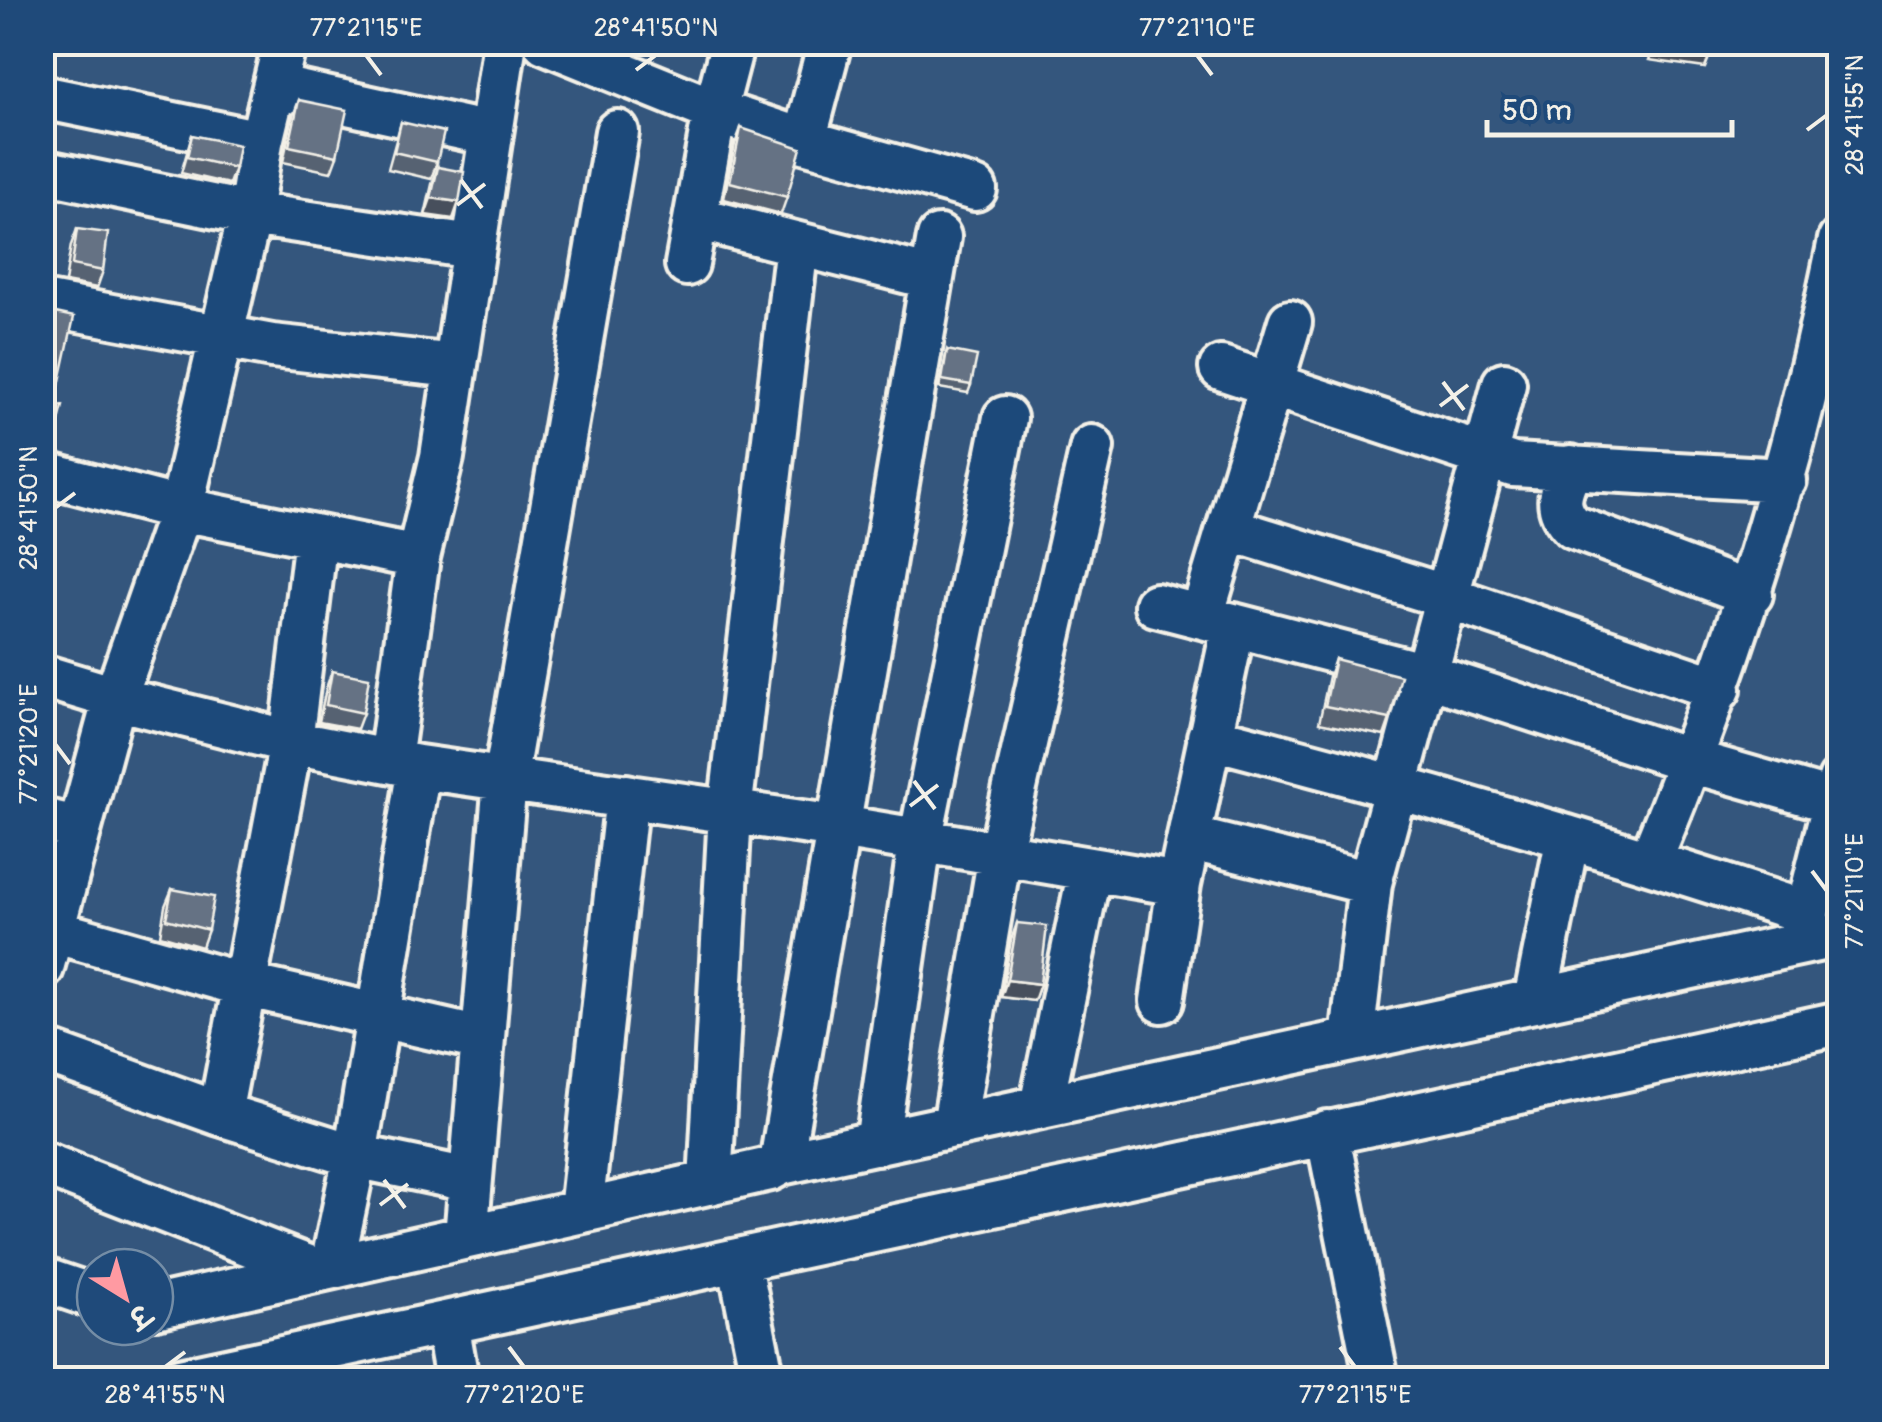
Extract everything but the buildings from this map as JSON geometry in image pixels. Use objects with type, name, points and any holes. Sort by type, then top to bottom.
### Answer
[{"type":"street","points":[[285,42],[260,142],[250,214],[181,509],[114,698],[60,824],[45,942],[481,1039]]},
{"type":"street","points":[[324,1268],[354,1156],[378,1017],[405,764],[418,557],[442,457],[505,42]]},
{"type":"street","points":[[545,42],[715,111],[804,142],[974,188]]},
{"type":"street","points":[[688,264],[715,111],[733,42]]},
{"type":"street","points":[[804,142],[830,42]]},
{"type":"street","points":[[274,86],[488,134]]},
{"type":"street","points":[[42,98],[260,142]]},
{"type":"street","points":[[466,1236],[505,780],[617,132]]},
{"type":"street","points":[[42,171],[250,214],[472,247]]},
{"type":"street","points":[[696,218],[932,278]]},
{"type":"street","points":[[781,1163],[939,237]]},
{"type":"street","points":[[1650,861],[1751,594],[1785,480],[1840,240]]},
{"type":"street","points":[[710,1183],[730,812],[797,244]]},
{"type":"street","points":[[42,303],[220,338],[455,366]]},
{"type":"street","points":[[1162,1001],[1179,884],[1209,737],[1228,529],[1290,322]]},
{"type":"street","points":[[1221,368],[1513,465],[1785,480]]},
{"type":"street","points":[[1352,1040],[1370,883],[1504,384]]},
{"type":"street","points":[[876,1143],[920,842],[1006,418]]},
{"type":"street","points":[[954,1126],[1000,854],[1092,447]]},
{"type":"street","points":[[1571,467],[1558,508],[1572,527],[1751,594]]},
{"type":"street","points":[[42,473],[181,509],[418,557]]},
{"type":"street","points":[[1228,529],[1447,597],[1718,689]]},
{"type":"street","points":[[220,1114],[291,742],[316,537]]},
{"type":"street","points":[[1156,605],[1426,675],[1691,761],[1837,791],[1817,930]]},
{"type":"street","points":[[42,676],[291,742],[405,764],[837,827],[1179,884]]},
{"type":"street","points":[[1209,737],[1396,786],[1650,861],[1817,930]]},
{"type":"street","points":[[582,1211],[627,796]]},
{"type":"street","points":[[1535,1000],[1568,837]]},
{"type":"street","points":[[1188,838],[1370,883]]},
{"type":"street","points":[[1041,1107],[1090,869]]},
{"type":"street","points":[[175,1302],[770,1170],[781,1163],[1535,1000],[1817,930]]},
{"type":"street","points":[[180,1380],[1840,1022]]},
{"type":"street","points":[[42,1050],[220,1114],[354,1156],[469,1180]]},
{"type":"street","points":[[1327,1132],[1377,1380]]},
{"type":"street","points":[[42,1163],[324,1268]]},
{"type":"street","points":[[739,1260],[763,1380]]},
{"type":"street","points":[[42,1280],[75,1291]]},
{"type":"street","points":[[447,1323],[456,1380]]}]
